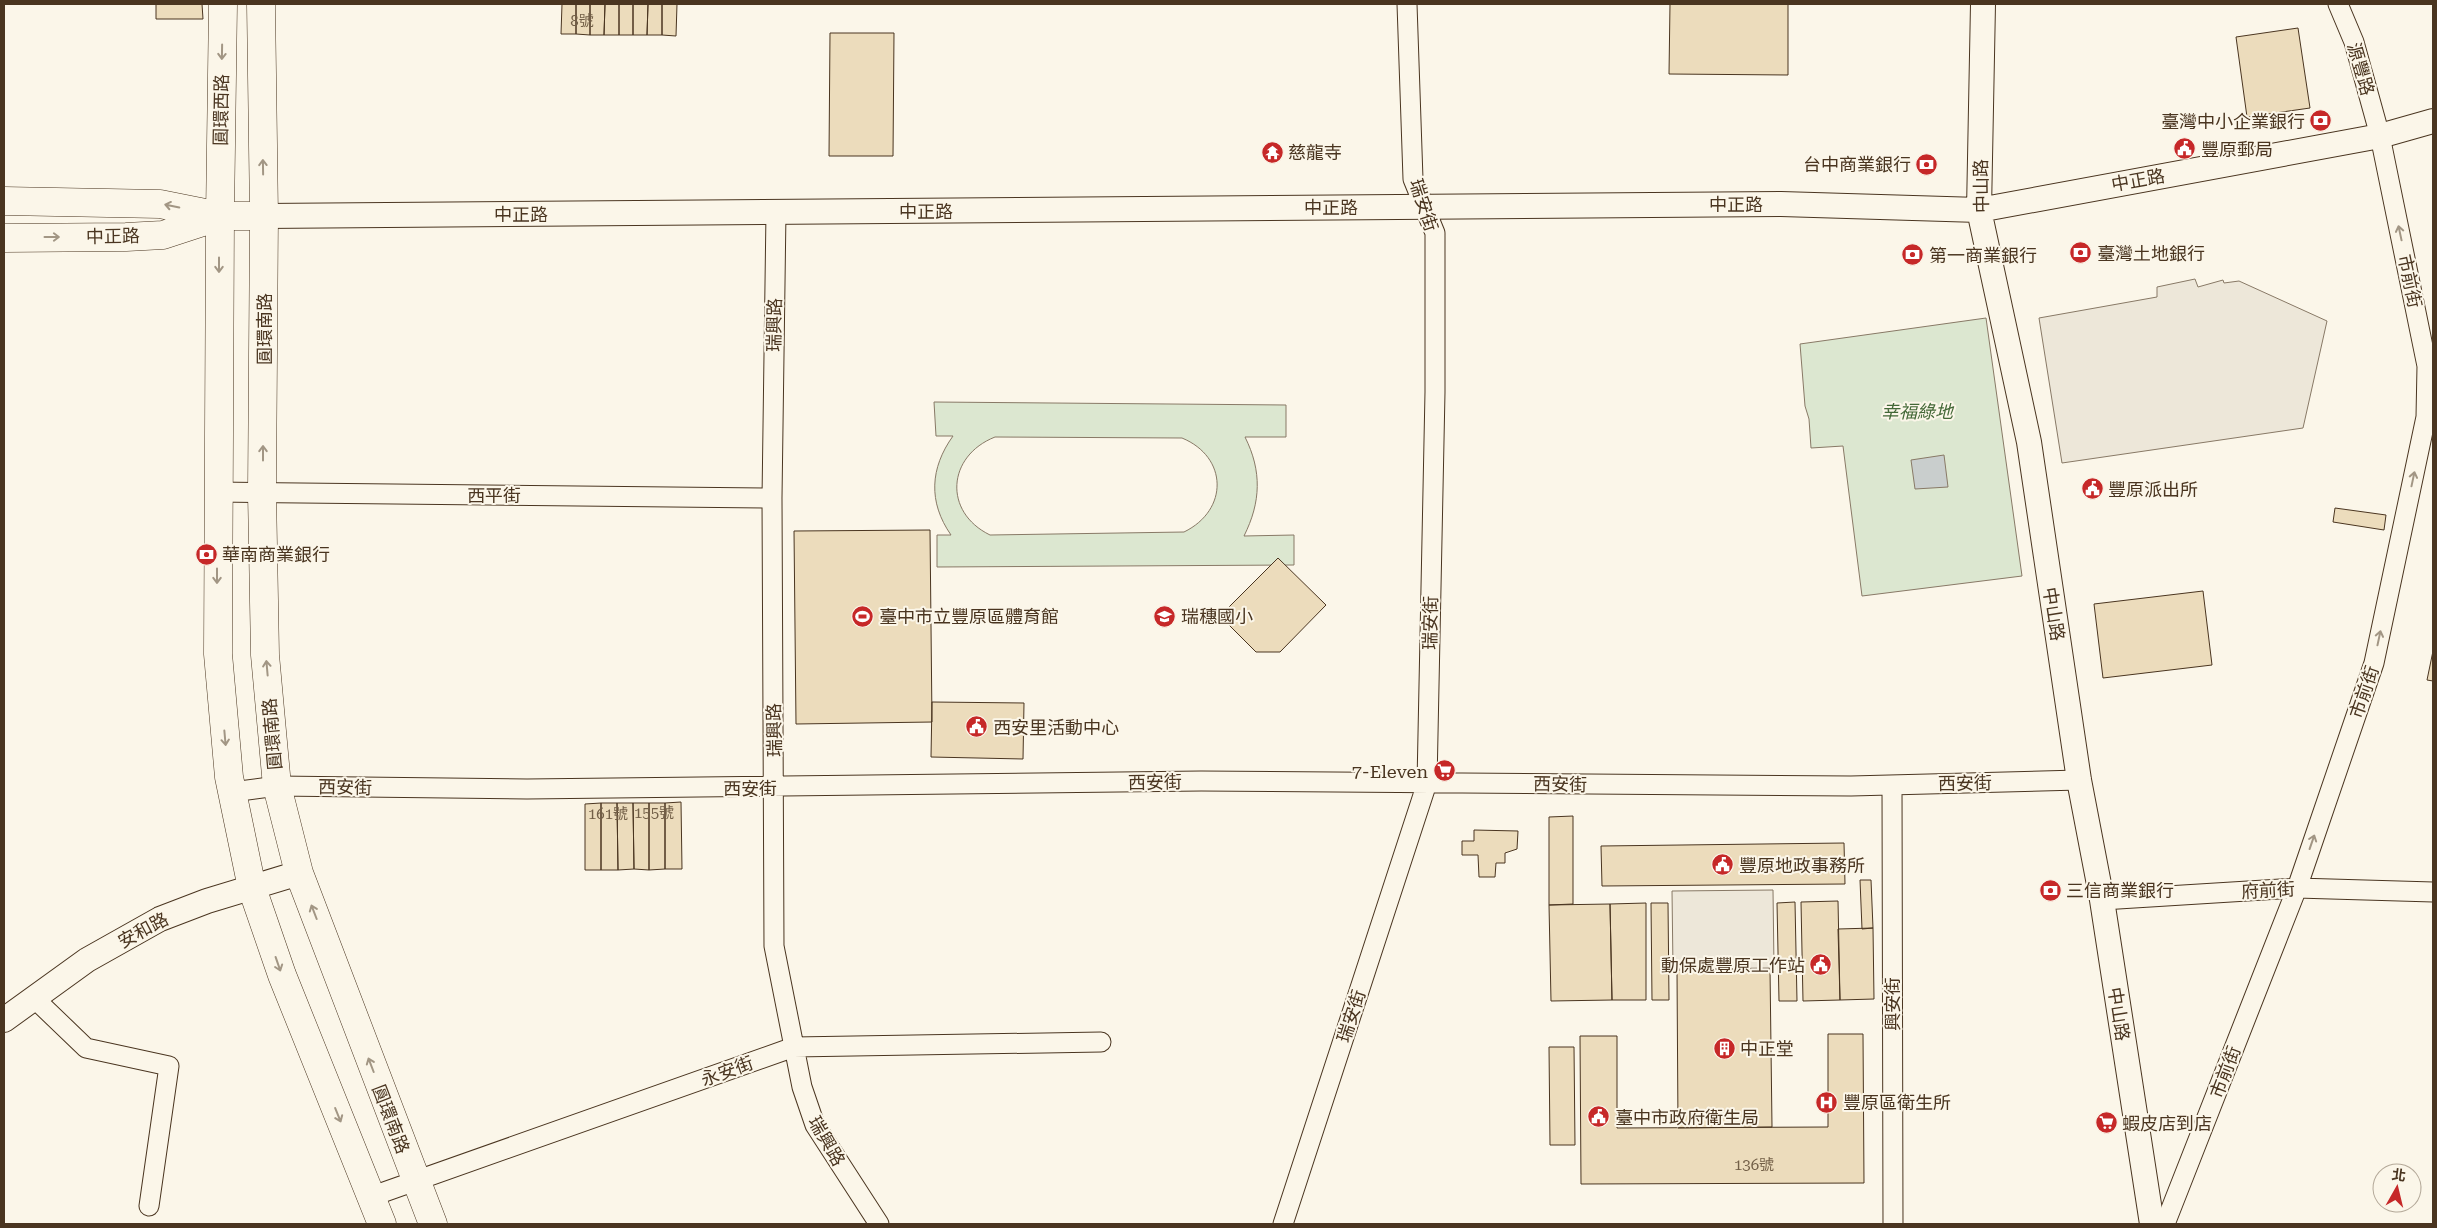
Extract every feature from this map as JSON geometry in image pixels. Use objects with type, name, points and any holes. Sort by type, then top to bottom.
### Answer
[{"type":"main road","name":"圓環西路","points":[[220,216],[223,4]]},
{"type":"main road","points":[[261,4],[264,216]]},
{"type":"main road","name":"中正路","points":[[4,201],[160,204],[220,216],[264,216]]},
{"type":"main road","name":"中正路","points":[[4,238],[163,235],[220,216]]},
{"type":"main road","points":[[220,216],[217,492],[218,654],[232,792],[252,888],[282,975],[382,1224]]},
{"type":"main road","name":"圓環南路","points":[[264,216],[262,493],[266,655],[277,786],[299,873],[415,1182],[433,1224]]},
{"type":"street","name":"瑞安街","points":[[1284,1224],[1427,783],[1435,392],[1435,233],[1413,180],[1407,4]]},
{"type":"street","name":"中山路","points":[[1983,4],[1979,210],[2029,442],[2079,780],[2102,900],[2152,1224]]},
{"type":"street","name":"源豐路","points":[[2338,4],[2354,42],[2380,136]]},
{"type":"street","name":"中正路","points":[[264,216],[1781,204],[1979,210],[2380,136],[2433,122]]},
{"type":"street","name":"市前街","points":[[2165,1224],[2297,888],[2374,663],[2430,418],[2427,366],[2380,136]]},
{"type":"street","name":"瑞興路","points":[[776,212],[772,498],[774,946],[802,1087],[815,1125],[879,1224]]},
{"type":"street","name":"西平街","points":[[217,492],[772,498]]},
{"type":"street","name":"西安街","points":[[232,792],[277,786],[527,789],[774,788],[1201,780],[1427,783],[1892,784],[2079,780]]},
{"type":"street","name":"興安街","points":[[1892,784],[1893,1224]]},
{"type":"street","name":"安和路","points":[[4,1020],[33,997],[87,960],[160,918],[207,901],[299,873]]},
{"type":"street","name":"府前街","points":[[2102,900],[2297,888],[2433,892]]},
{"type":"street","points":[[33,997],[86,1048],[169,1066],[148,1206]]},
{"type":"street","name":"永安街","points":[[370,1197],[794,1047],[1101,1042]]},
{"type":"green space","name":"幸福綠地","points":[[1986,318],[2022,576],[1862,596],[1843,446],[1811,448],[1809,419],[1805,406],[1800,344]]},
{"type":"green space","points":[[934,402],[1286,405],[1286,437],[1245,437],[1251,450],[1257,474],[1257,487],[1254,511],[1244,536],[1294,535],[1294,565],[937,567],[937,535],[951,535],[938,510],[935,498],[936,473],[945,448],[953,436],[936,436]],"holes":[[[995,437],[1182,438],[1197,447],[1208,458],[1215,470],[1217,484],[1215,498],[1209,511],[1199,522],[1184,532],[990,535],[975,525],[964,513],[958,499],[957,484],[960,470],[967,457],[979,446]]]},
{"type":"shaded area","points":[[2195,279],[2198,287],[2223,280],[2224,283],[2239,281],[2327,321],[2303,428],[2062,463],[2039,318],[2157,297],[2157,287]]},
{"type":"shaded area","points":[[1944,455],[1948,487],[1915,489],[1911,460]]},
{"type":"shaded area","points":[[1773,890],[1774,968],[1673,969],[1672,891]]},
{"type":"building","points":[[156,4],[202,4],[203,19],[156,19]]},
{"type":"building","points":[[562,4],[576,4],[576,34],[561,34]]},
{"type":"building","points":[[576,4],[590,4],[590,35],[576,34]]},
{"type":"building","points":[[590,4],[605,4],[604,35],[590,35]]},
{"type":"building","points":[[605,4],[619,4],[619,35],[604,35]]},
{"type":"building","points":[[619,4],[633,4],[633,35],[619,35]]},
{"type":"building","points":[[633,4],[648,4],[647,35],[633,35]]},
{"type":"building","points":[[648,4],[662,4],[662,35],[647,35]]},
{"type":"building","points":[[662,4],[677,4],[676,36],[662,35]]},
{"type":"building","points":[[1670,4],[1788,4],[1788,75],[1669,74]]},
{"type":"building","points":[[2298,28],[2310,108],[2247,117],[2236,37]]},
{"type":"building","points":[[830,33],[894,33],[893,156],[829,156]]},
{"type":"building","points":[[2335,508],[2386,515],[2384,530],[2333,522]]},
{"type":"building","name":"臺中市立豐原區體育館","points":[[930,530],[932,722],[796,724],[794,531]]},
{"type":"building","points":[[1278,558],[1326,605],[1280,652],[1256,652],[1220,616]]},
{"type":"building","points":[[2203,591],[2212,665],[2103,678],[2094,604]]},
{"type":"building","points":[[2433,651],[2433,681],[2427,680]]},
{"type":"building","name":"西安里活動中心","points":[[932,702],[1024,703],[1023,759],[931,757]]},
{"type":"building","points":[[681,802],[682,869],[665,869],[665,803]]},
{"type":"building","points":[[601,803],[617,803],[618,870],[601,870]]},
{"type":"building","points":[[601,803],[601,870],[585,870],[585,804]]},
{"type":"building","points":[[617,803],[633,803],[634,869],[618,870]]},
{"type":"building","points":[[633,803],[649,803],[649,870],[634,869]]},
{"type":"building","points":[[649,803],[665,803],[665,869],[649,870]]},
{"type":"building","points":[[1573,816],[1573,904],[1549,905],[1549,817]]},
{"type":"building","points":[[1474,830],[1518,831],[1517,849],[1505,853],[1505,863],[1496,863],[1495,877],[1479,877],[1478,855],[1462,855],[1462,841],[1474,841]]},
{"type":"building","name":"豐原地政事務所","points":[[1844,843],[1845,884],[1602,886],[1601,846]]},
{"type":"building","points":[[1860,880],[1871,880],[1873,928],[1862,929]]},
{"type":"building","name":"動保處豐原工作站","points":[[1838,901],[1840,1000],[1803,1001],[1801,902]]},
{"type":"building","points":[[1795,902],[1797,1001],[1779,1001],[1777,903]]},
{"type":"building","points":[[1646,903],[1646,1000],[1612,1000],[1610,904]]},
{"type":"building","points":[[1651,903],[1668,903],[1669,1000],[1652,1000]]},
{"type":"building","points":[[1610,904],[1612,1000],[1551,1001],[1549,905]]},
{"type":"building","points":[[1873,928],[1874,999],[1840,1000],[1838,929]]},
{"type":"building","name":"中正堂","points":[[1770,969],[1772,1127],[1678,1128],[1677,970]]},
{"type":"building","name":"臺中市政府衛生局","points":[[1828,1034],[1863,1034],[1864,1183],[1581,1184],[1580,1036],[1617,1036],[1617,1128],[1828,1127]]},
{"type":"building","points":[[1549,1047],[1574,1047],[1575,1145],[1550,1145]]},
{"type":"place","name":"臺灣中小企業銀行","points":[[2321,121]]},
{"type":"place","name":"豐原郵局","points":[[2185,149]]},
{"type":"place","name":"慈龍寺","points":[[1272,152]]},
{"type":"place","name":"台中商業銀行","points":[[1927,164]]},
{"type":"place","name":"臺灣土地銀行","points":[[2081,253]]},
{"type":"place","name":"第一商業銀行","points":[[1913,255]]},
{"type":"place","name":"豐原派出所","points":[[2092,489]]},
{"type":"place","name":"華南商業銀行","points":[[206,554]]},
{"type":"place","name":"臺中市立豐原區體育館","points":[[863,616]]},
{"type":"place","name":"瑞穗國小","points":[[1165,616]]},
{"type":"place","name":"西安里活動中心","points":[[977,727]]},
{"type":"place","name":"7-Eleven","points":[[1444,771]]},
{"type":"place","name":"豐原地政事務所","points":[[1723,865]]},
{"type":"place","name":"三信商業銀行","points":[[2050,890]]},
{"type":"place","name":"動保處豐原工作站","points":[[1821,965]]},
{"type":"place","name":"中正堂","points":[[1724,1048]]},
{"type":"place","name":"豐原區衛生所","points":[[1827,1102]]},
{"type":"place","name":"臺中市政府衛生局","points":[[1599,1117]]},
{"type":"place","name":"蝦皮店到店","points":[[2106,1123]]}]
